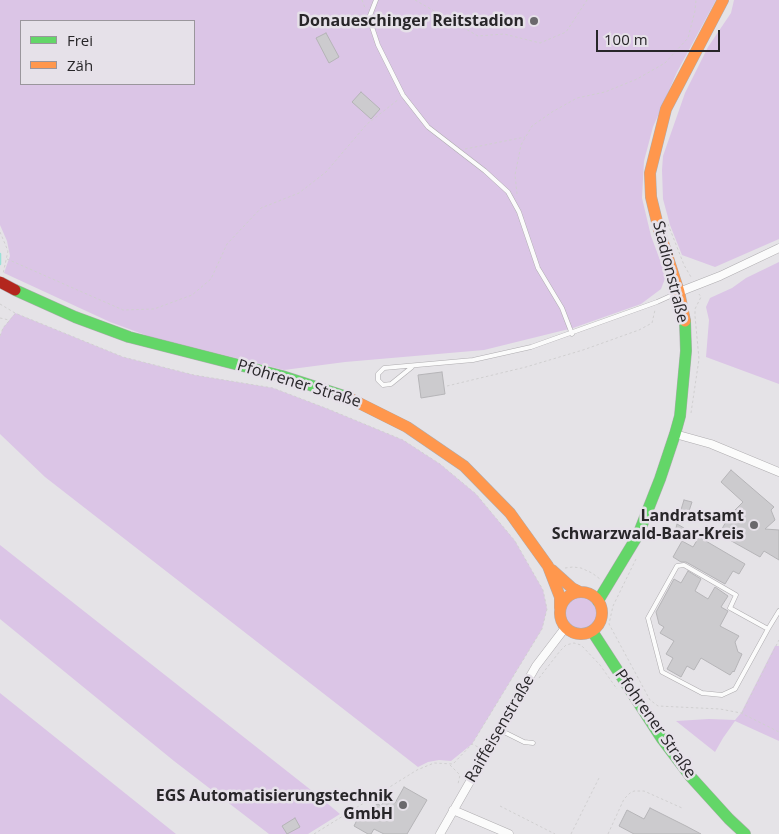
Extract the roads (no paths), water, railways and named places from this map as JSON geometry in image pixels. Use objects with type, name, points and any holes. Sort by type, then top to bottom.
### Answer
[{"type":"main road","name":"Stadionstraße","points":[[598,601],[638,535],[660,479],[680,416],[686,351],[684,323],[679,292],[659,230],[651,197],[650,173],[666,109],[723,0]]},
{"type":"main road","name":"Pfohrener Straße","points":[[1,281],[15,290],[75,318],[129,337],[303,382],[346,397],[387,416],[446,452],[480,481],[514,518],[551,569],[572,588],[580,592]]},
{"type":"main road","name":"Pfohrener Straße","points":[[551,569],[559,592],[560,608]]},
{"type":"main road","points":[[580,592],[593,596],[598,601],[602,614],[597,627],[592,632],[579,634],[564,628],[560,616],[560,608],[568,597],[580,592]]},
{"type":"main road","name":"Pfohrener Straße","points":[[592,632],[662,739],[690,776],[728,819],[745,834]]},
{"type":"street","points":[[679,292],[779,248]]},
{"type":"street","points":[[675,434],[710,444],[779,472]]},
{"type":"street","name":"Raiffeisenstraße","points":[[440,834],[536,666],[564,628]]},
{"type":"street","points":[[454,810],[509,834]]},
{"type":"lane","points":[[376,0],[369,18],[378,45],[403,95],[428,127],[508,192],[519,212],[538,268],[562,308],[572,334]]},
{"type":"lane","points":[[412,366],[390,384],[383,385],[378,380],[378,374],[384,368],[473,360],[531,347],[572,334],[679,292]]},
{"type":"lane","points":[[768,629],[730,608],[736,596],[684,565],[677,566],[648,618],[662,672],[702,693],[722,695],[735,689],[779,611]]},
{"type":"lane","points":[[500,730],[524,742],[533,743]]},
{"type":"waterway","points":[[0,254],[0,264]]},
{"type":"place","name":"Donaueschinger Reitstadion","points":[[534,21]]},
{"type":"place","name":"Landratsamt Schwarzwald-Baar-Kreis","points":[[754,525]]},
{"type":"place","name":"EGS Automatisierungstechnik GmbH","points":[[403,805]]}]
